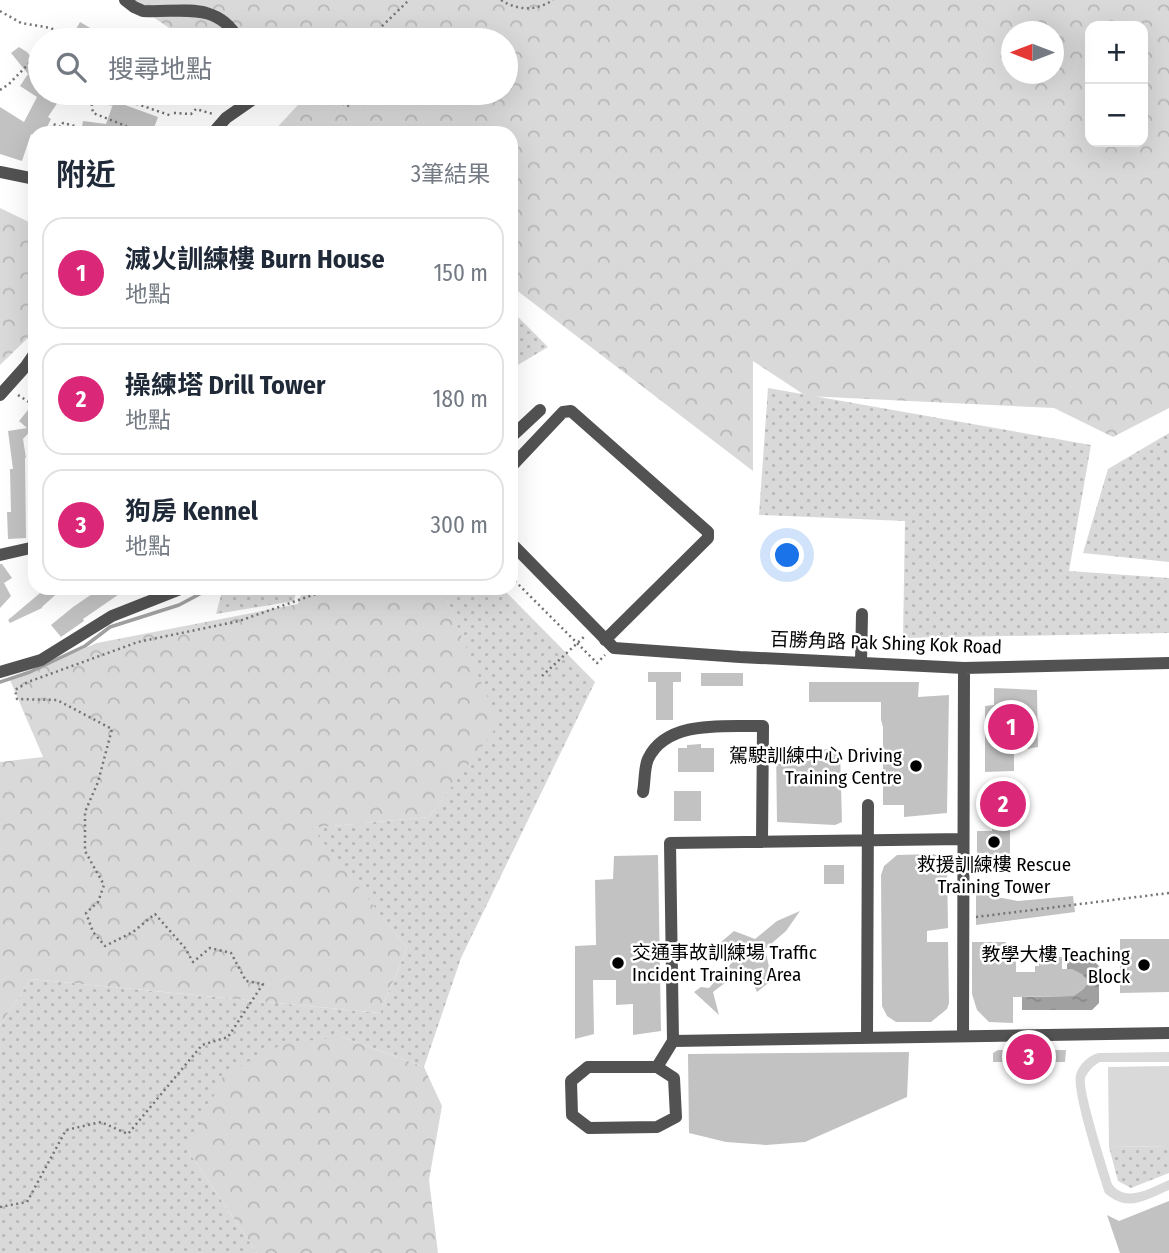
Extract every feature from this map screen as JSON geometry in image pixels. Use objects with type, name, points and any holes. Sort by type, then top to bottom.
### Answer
[{"type":"street","points":[[125,0],[143,11],[201,11],[222,19],[229,28]]},
{"type":"street","points":[[218,126],[243,105]]},
{"type":"street","points":[[0,173],[28,178]]},
{"type":"street","points":[[3,391],[28,363]]},
{"type":"street","points":[[518,430],[540,410]]},
{"type":"street","points":[[518,460],[563,412],[571,411],[708,532],[708,538],[606,641],[518,550]]},
{"type":"street","points":[[0,555],[28,549]]},
{"type":"street","points":[[0,672],[41,660],[112,616],[164,595]]},
{"type":"street","points":[[861,663],[862,614]]},
{"type":"street","name":"百勝角路 Pak Shing Kok Road","points":[[606,641],[740,657],[964,668],[1169,663]]},
{"type":"street","points":[[963,1036],[964,668]]},
{"type":"street","points":[[643,792],[648,760],[663,740],[691,728],[763,726],[762,842]]},
{"type":"street","points":[[866,1038],[867,805]]},
{"type":"street","points":[[657,1066],[673,1041],[670,843],[963,839]]},
{"type":"street","points":[[673,1041],[1169,1033]]},
{"type":"street","points":[[657,1066],[674,1078],[676,1117],[657,1127],[589,1128],[572,1115],[571,1082],[588,1067],[657,1066]]},
{"type":"path","points":[[380,28],[410,0]]},
{"type":"path","points":[[501,0],[516,8],[538,8],[553,0]]},
{"type":"path","points":[[0,11],[22,23],[51,28]]},
{"type":"path","points":[[0,90],[28,66]]},
{"type":"path","points":[[92,105],[93,113],[126,126]]},
{"type":"path","points":[[138,105],[173,115],[191,114],[196,109],[225,119]]},
{"type":"path","points":[[62,126],[63,123],[75,125]]},
{"type":"path","points":[[3,391],[28,403]]},
{"type":"path","points":[[518,584],[597,663],[606,641]]},
{"type":"path","points":[[0,1207],[27,1202],[66,1130],[101,1122],[128,1134],[201,1045],[228,1037],[262,984],[246,981],[231,953],[209,948],[194,962],[186,947],[155,914],[133,932],[105,946],[93,932],[86,913],[97,902],[104,885],[85,851],[85,812],[98,782],[112,730],[57,700],[17,699],[15,690],[28,681],[138,642],[239,621],[313,595]]},
{"type":"path","points":[[542,676],[578,643]]},
{"type":"path","points":[[976,917],[1169,893]]},
{"type":"green space","points":[[128,0],[1169,0],[1169,408],[1113,437],[1054,408],[806,396],[753,361],[753,471],[518,291],[518,126],[278,126],[298,105],[518,105],[518,28],[169,28]]},
{"type":"green space","points":[[0,208],[28,222],[28,338],[0,365]]},
{"type":"green space","points":[[518,317],[548,347],[518,365]]},
{"type":"green space","points":[[768,388],[1091,445],[1069,571],[1169,578],[1169,633],[903,638],[905,521],[759,515]]},
{"type":"green space","points":[[1169,433],[1169,562],[1083,553],[1108,469]]},
{"type":"green space","points":[[221,595],[295,595],[294,601],[216,614]]},
{"type":"green space","points":[[301,595],[444,595],[499,724],[429,817],[312,828],[407,948],[380,1013],[31,979],[0,1025],[0,762],[43,757],[10,680],[97,643],[298,604]]},
{"type":"green space","points":[[444,595],[509,595],[595,682],[461,958],[424,1067],[342,1037],[188,1151],[257,1253],[0,1253],[0,1025],[31,979],[380,1013],[407,948],[311,828],[429,817],[498,724]]},
{"type":"green space","points":[[342,1037],[424,1067],[442,1106],[429,1180],[438,1253],[257,1253],[188,1151],[224,1074],[285,1043]]},
{"type":"green space","points":[[1169,1052],[1169,1062],[1100,1062],[1091,1068],[1085,1078],[1091,1112],[1112,1184],[1124,1193],[1132,1193],[1147,1190],[1169,1180],[1169,1190],[1137,1203],[1121,1202],[1105,1193],[1078,1098],[1076,1075],[1085,1061],[1099,1053]]},
{"type":"green space","points":[[1169,1066],[1169,1146],[1109,1147],[1108,1067]]},
{"type":"green space","points":[[1169,1146],[1169,1173],[1131,1188],[1118,1181],[1109,1147]]},
{"type":"water","points":[[1092,959],[1099,966],[1099,1003],[1092,1010],[1022,1010],[1022,997],[1073,996],[1082,990],[1089,982],[1067,969],[1067,960]]},
{"type":"building","points":[[80,22],[90,28],[77,28]]},
{"type":"building","points":[[19,47],[27,52],[28,74],[11,53]]},
{"type":"building","points":[[28,74],[28,91],[20,86]]},
{"type":"building","points":[[33,105],[56,105],[48,117],[51,119],[48,126],[28,126],[28,143],[22,161],[0,154],[0,107],[24,122]]},
{"type":"building","points":[[113,105],[125,105],[158,117],[155,126],[82,126],[83,121],[106,124]]},
{"type":"building","points":[[28,410],[28,434],[23,439],[26,458],[26,538],[8,539],[7,512],[11,512],[10,469],[13,469],[8,431],[27,428],[19,421]]},
{"type":"building","points":[[0,564],[12,578],[4,583],[11,596],[0,608]]},
{"type":"building","points":[[38,595],[55,595],[42,608],[10,623],[8,620]]},
{"type":"building","points":[[91,595],[118,595],[61,637],[51,625]]},
{"type":"building","points":[[648,672],[681,672],[681,682],[673,682],[673,720],[656,720],[656,682],[648,682]]},
{"type":"building","points":[[701,673],[743,673],[743,686],[701,686]]},
{"type":"building","name":"駕駛訓練中心 Driving Training Centre","points":[[809,682],[919,682],[918,697],[949,695],[947,813],[904,817],[904,805],[883,805],[881,702],[809,702]]},
{"type":"building","points":[[994,688],[1037,690],[1038,747],[1014,751],[1014,771],[985,772],[985,706],[994,705]]},
{"type":"building","points":[[701,744],[701,748],[714,748],[714,772],[678,772],[678,748]]},
{"type":"building","points":[[776,747],[840,750],[842,822],[835,825],[777,822]]},
{"type":"building","points":[[674,791],[701,791],[701,821],[674,821]]},
{"type":"building","points":[[1001,792],[1014,792],[1014,815],[1010,815],[1010,868],[988,868],[988,853],[977,853],[977,831],[992,831],[992,796],[1001,796]]},
{"type":"building","points":[[934,854],[944,859],[947,864],[948,928],[927,931],[927,942],[948,942],[949,1003],[947,1009],[931,1022],[896,1022],[887,1016],[882,1006],[881,875],[884,866],[897,855]]},
{"type":"building","name":"交通事故訓練場 Traffic Incident Training Area","points":[[658,855],[661,1031],[633,1035],[633,1004],[616,1005],[616,980],[593,980],[594,1034],[575,1039],[575,946],[596,945],[595,880],[613,879],[614,856]]},
{"type":"building","points":[[824,865],[844,865],[844,884],[824,884]]},
{"type":"building","points":[[976,893],[1018,901],[1073,896],[1075,912],[976,925]]},
{"type":"building","points":[[800,911],[786,931],[765,949],[772,980],[757,992],[746,967],[713,992],[719,1015],[694,992],[701,987],[709,988],[737,957],[714,948],[734,931],[755,939],[777,921]]},
{"type":"building","name":"教學大樓 Teaching Block","points":[[1120,939],[1169,939],[1169,992],[1120,993]]},
{"type":"building","points":[[972,942],[1006,942],[1007,958],[1016,957],[1016,972],[1035,972],[1035,966],[1039,966],[1039,957],[1043,957],[1043,948],[1055,948],[1055,957],[1062,957],[1062,969],[1072,969],[1082,974],[1089,982],[1074,996],[1013,997],[1013,1023],[989,1022],[977,1010],[972,994]]},
{"type":"building","points":[[998,1050],[1066,1050],[1065,1062],[993,1062],[993,1053]]},
{"type":"building","points":[[909,1052],[907,1097],[805,1142],[766,1145],[726,1142],[689,1133],[688,1054]]},
{"type":"building","points":[[1169,1201],[1169,1253],[1120,1253],[1107,1215],[1119,1221]]},
{"type":"waterway","points":[[0,682],[30,672],[85,646],[110,627],[179,605],[198,595]]},
{"type":"place","name":"滅火訓練樓 Burn House","points":[[1011,727]]},
{"type":"place","name":"駕駛訓練中心 Driving Training Centre","points":[[916,766]]},
{"type":"place","name":"操練塔 Drill Tower","points":[[1003,804]]},
{"type":"place","name":"救援訓練樓 Rescue Training Tower","points":[[994,842]]},
{"type":"place","name":"交通事故訓練場 Traffic Incident Training Area","points":[[618,963]]},
{"type":"place","name":"教學大樓 Teaching Block","points":[[1144,965]]},
{"type":"place","name":"狗房 Kennel","points":[[1029,1057]]}]
